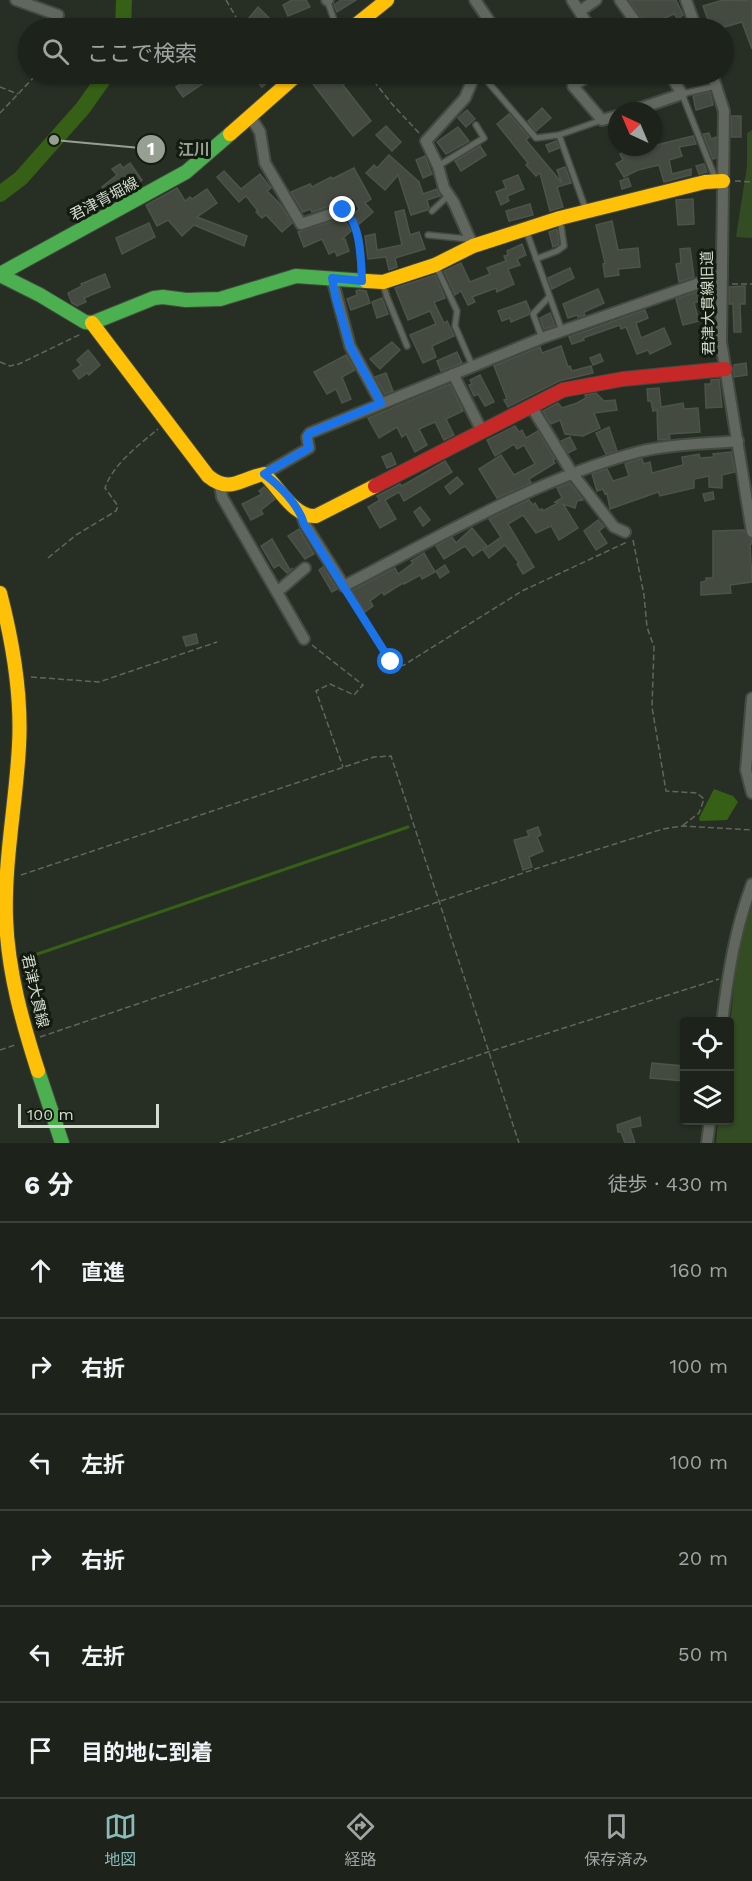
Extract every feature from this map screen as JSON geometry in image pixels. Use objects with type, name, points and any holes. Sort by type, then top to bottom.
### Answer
[{"type":"street","points":[[16,0],[58,15]]},
{"type":"street","points":[[364,18],[387,0]]},
{"type":"street","points":[[475,0],[487,18]]},
{"type":"street","points":[[572,0],[585,18]]},
{"type":"street","points":[[580,11],[596,0]]},
{"type":"street","points":[[620,0],[633,18]]},
{"type":"street","points":[[686,0],[692,18]]},
{"type":"street","name":"君津青堀線","points":[[0,275],[186,172],[284,84]]},
{"type":"street","points":[[471,84],[465,98],[426,141],[438,166],[444,188],[471,242]]},
{"type":"street","points":[[576,84],[573,86],[602,120],[608,118]]},
{"type":"street","points":[[658,102],[682,94],[676,84]]},
{"type":"street","name":"君津大貫線旧道","points":[[717,86],[724,111],[719,181],[721,342],[752,532]]},
{"type":"street","points":[[250,116],[260,132],[265,163],[301,225],[343,210]]},
{"type":"street","points":[[0,275],[40,295],[85,322],[93,324],[154,298],[220,300],[296,276],[383,282],[435,265],[471,242],[586,211],[719,181]]},
{"type":"street","points":[[332,278],[350,346],[381,403]]},
{"type":"street","points":[[93,324],[200,467],[220,485],[228,486],[249,476],[264,474],[309,448],[308,434],[381,403],[542,338],[722,280]]},
{"type":"street","points":[[302,514],[316,516],[562,390],[725,369]]},
{"type":"street","points":[[453,374],[482,431]]},
{"type":"street","points":[[531,406],[572,473],[614,527],[625,532]]},
{"type":"street","points":[[264,474],[272,479],[302,514],[304,524],[344,586],[481,516],[572,473],[639,452],[667,447],[738,441]]},
{"type":"street","points":[[220,485],[222,497],[304,639]]},
{"type":"street","points":[[277,592],[304,568]]},
{"type":"street","name":"君津大貫線","points":[[0,593],[14,649],[19,745],[3,880],[7,942],[12,978],[62,1143]]},
{"type":"street","points":[[752,698],[747,770],[752,793]]},
{"type":"street","points":[[723,1017],[740,916],[752,884]]},
{"type":"street","points":[[707,1143],[709,1125]]},
{"type":"lane","points":[[327,0],[333,18]]},
{"type":"lane","points":[[490,84],[536,138],[559,135],[602,120]]},
{"type":"lane","points":[[717,86],[682,94],[719,181]]},
{"type":"lane","points":[[438,166],[484,138],[476,126]]},
{"type":"lane","points":[[559,135],[586,211]]},
{"type":"lane","points":[[432,211],[448,195]]},
{"type":"lane","points":[[343,210],[348,213],[357,235],[362,281]]},
{"type":"lane","points":[[536,260],[564,246],[560,218]]},
{"type":"lane","points":[[525,228],[562,332]]},
{"type":"lane","points":[[428,235],[471,242]]},
{"type":"lane","points":[[435,265],[457,311],[455,327],[472,366]]},
{"type":"lane","points":[[383,282],[407,346]]},
{"type":"lane","points":[[542,338],[533,314],[549,297]]},
{"type":"path","points":[[226,0],[237,18]]},
{"type":"path","points":[[0,113],[28,84]]},
{"type":"path","points":[[376,84],[426,141]]},
{"type":"path","points":[[0,87],[19,94]]},
{"type":"path","points":[[719,181],[752,182]]},
{"type":"path","points":[[722,280],[752,284]]},
{"type":"path","points":[[0,362],[10,366],[19,364],[93,324]]},
{"type":"path","points":[[48,558],[76,535],[116,511],[118,506],[105,488],[108,481],[133,450],[167,422]]},
{"type":"path","points":[[344,586],[391,662],[397,667],[404,665],[522,591],[633,540],[644,595],[647,627],[654,647],[652,707],[666,790],[697,793],[704,799],[699,813],[682,826]]},
{"type":"path","points":[[304,639],[363,685],[354,695],[330,684],[316,691],[343,768]]},
{"type":"path","points":[[17,676],[99,682],[217,642]]},
{"type":"path","points":[[3,880],[374,757],[391,756],[519,1143]]},
{"type":"path","points":[[0,1050],[663,829],[682,826],[752,830]]},
{"type":"path","points":[[220,1143],[488,1052],[728,976]]},
{"type":"shaded area","points":[[752,130],[752,238],[736,237],[747,166],[747,133]]},
{"type":"shaded area","points":[[714,789],[733,796],[738,802],[727,820],[700,821],[699,818]]},
{"type":"shaded area","points":[[752,906],[752,1143],[716,1143],[718,1125],[734,1125],[734,1017],[731,1017],[738,947]]},
{"type":"building","points":[[292,0],[306,0],[310,7],[288,16],[283,5]]},
{"type":"building","points":[[341,0],[356,0],[337,12],[334,5]]},
{"type":"building","points":[[629,0],[676,0],[683,15],[679,18],[674,14],[665,18],[641,18]]},
{"type":"building","points":[[723,0],[752,1],[752,49],[742,22],[734,24],[734,18],[707,18],[703,6]]},
{"type":"building","points":[[258,7],[269,18],[249,18]]},
{"type":"building","points":[[181,84],[202,84],[183,97],[176,87]]},
{"type":"building","points":[[313,84],[344,84],[371,121],[353,136]]},
{"type":"building","points":[[710,92],[713,105],[696,110],[693,96]]},
{"type":"building","points":[[542,108],[551,118],[536,131],[528,121]]},
{"type":"building","points":[[467,110],[475,119],[466,127],[458,118]]},
{"type":"building","points":[[509,114],[529,137],[526,140],[562,183],[557,170],[565,167],[571,183],[557,187],[563,207],[550,211],[540,173],[536,176],[526,165],[528,163],[497,124]]},
{"type":"building","points":[[731,116],[741,116],[741,137],[731,137]]},
{"type":"building","points":[[386,126],[401,142],[392,151],[376,135]]},
{"type":"building","points":[[458,127],[469,141],[446,154],[437,142]]},
{"type":"building","points":[[709,133],[711,139],[716,137],[716,158],[713,159],[703,134]]},
{"type":"building","points":[[693,136],[696,144],[679,147],[682,156],[669,160],[672,174],[691,169],[691,175],[664,182],[659,165],[638,170],[624,177],[616,164],[623,160],[621,156],[662,156],[662,144]]},
{"type":"building","points":[[556,141],[559,148],[549,152],[546,145]]},
{"type":"building","points":[[480,146],[486,155],[461,171],[455,161]]},
{"type":"building","points":[[389,155],[419,182],[423,194],[437,189],[440,196],[427,200],[429,207],[427,210],[411,215],[398,175],[385,190],[366,173],[374,165],[377,168]]},
{"type":"building","points":[[425,156],[432,174],[423,178],[416,160]]},
{"type":"building","points":[[130,163],[142,180],[135,185],[131,180],[108,195],[102,187],[117,175],[112,169],[120,164],[123,168]]},
{"type":"building","points":[[704,164],[707,172],[699,174],[696,166]]},
{"type":"building","points":[[354,168],[371,199],[365,203],[373,212],[359,224],[354,214],[359,209],[353,198],[312,212],[310,209],[303,212],[291,192],[310,184],[312,187]]},
{"type":"building","points":[[224,171],[241,189],[260,174],[271,188],[267,191],[280,204],[292,223],[282,232],[266,215],[262,218],[256,212],[258,211],[246,196],[239,202],[217,177]]},
{"type":"building","points":[[518,175],[524,189],[507,196],[509,201],[501,205],[496,192],[506,188],[503,181]]},
{"type":"building","points":[[628,178],[631,186],[622,189],[620,181]]},
{"type":"building","points":[[177,188],[185,201],[207,189],[217,203],[197,217],[247,236],[244,246],[194,225],[182,236],[168,220],[157,226],[146,205]]},
{"type":"building","points":[[693,199],[694,224],[678,225],[676,200]]},
{"type":"building","points":[[530,204],[533,215],[509,221],[506,211]]},
{"type":"building","points":[[404,210],[410,235],[419,232],[425,249],[395,258],[397,267],[389,270],[386,257],[368,259],[365,236],[375,234],[377,250],[402,245],[395,212]]},
{"type":"building","points":[[344,218],[351,231],[342,239],[345,239],[349,251],[337,256],[335,251],[329,254],[322,239],[304,247],[298,232]]},
{"type":"building","points":[[612,221],[618,250],[638,248],[640,267],[618,269],[619,275],[605,277],[603,264],[605,263],[596,225]]},
{"type":"building","points":[[149,223],[155,237],[122,254],[116,238]]},
{"type":"building","points":[[557,229],[559,244],[553,247],[549,232]]},
{"type":"building","points":[[522,244],[526,255],[517,259],[520,265],[508,269],[514,284],[497,292],[496,288],[472,297],[475,302],[468,305],[461,291],[455,295],[444,271],[461,263],[470,282],[490,274],[487,268],[506,261],[504,256],[508,255],[507,251]]},
{"type":"building","points":[[690,248],[694,277],[679,282],[676,264],[681,263],[680,249]]},
{"type":"building","points":[[570,268],[574,278],[552,289],[548,278]]},
{"type":"building","points":[[105,274],[110,287],[84,298],[86,302],[77,306],[72,303],[68,293],[82,286],[81,284]]},
{"type":"building","points":[[435,275],[445,298],[434,302],[444,323],[447,321],[454,336],[432,346],[436,357],[423,363],[410,335],[436,324],[430,311],[408,320],[395,288]]},
{"type":"building","points":[[712,286],[714,295],[694,303],[699,321],[683,325],[676,299]]},
{"type":"building","points":[[745,286],[745,304],[740,304],[741,332],[734,332],[733,304],[729,304],[729,287]]},
{"type":"building","points":[[598,289],[604,303],[584,312],[585,315],[568,318],[563,304]]},
{"type":"building","points":[[356,291],[366,291],[370,303],[351,310],[347,299],[357,295]]},
{"type":"building","points":[[382,298],[388,314],[377,318],[372,302]]},
{"type":"building","points":[[526,301],[530,310],[528,315],[511,322],[510,318],[502,321],[498,311]]},
{"type":"building","points":[[645,310],[648,318],[636,323],[641,338],[664,328],[671,344],[650,354],[648,350],[637,354],[626,327],[621,329],[620,325],[572,344],[569,337]]},
{"type":"building","points":[[550,313],[555,326],[544,329],[540,318]]},
{"type":"building","points":[[392,342],[400,350],[380,369],[370,359]]},
{"type":"building","points":[[561,346],[568,367],[570,366],[572,371],[591,366],[593,373],[559,381],[508,407],[494,366],[540,347],[542,353]]},
{"type":"building","points":[[88,350],[100,365],[89,375],[87,373],[79,379],[73,371],[81,365],[77,360]]},
{"type":"building","points":[[457,352],[462,363],[441,371],[437,361]]},
{"type":"building","points":[[600,354],[603,361],[593,365],[590,358]]},
{"type":"building","points":[[346,355],[355,370],[342,377],[351,399],[342,403],[336,389],[327,394],[314,372]]},
{"type":"building","points":[[746,363],[747,375],[734,377],[734,365]]},
{"type":"building","points":[[386,373],[393,391],[385,394],[375,377]]},
{"type":"building","points":[[480,375],[494,402],[485,406],[478,394],[474,396],[469,385],[472,384],[470,380]]},
{"type":"building","points":[[719,379],[722,407],[706,408],[705,384],[711,384],[711,380]]},
{"type":"building","points":[[450,384],[463,411],[446,419],[454,435],[444,440],[435,422],[419,429],[427,445],[415,452],[406,434],[402,437],[397,427],[379,438],[368,418]]},
{"type":"building","points":[[659,388],[661,407],[683,403],[684,409],[698,408],[700,432],[669,434],[670,439],[658,440],[657,410],[653,411],[651,401],[648,401],[647,389]]},
{"type":"building","points":[[596,393],[604,401],[615,400],[617,410],[594,413],[600,428],[583,436],[565,434],[560,420],[551,424],[543,411],[558,403],[562,408],[577,403],[586,398],[585,395]]},
{"type":"building","points":[[515,426],[519,432],[522,430],[526,438],[538,431],[555,459],[553,460],[555,463],[529,479],[531,483],[497,498],[479,469],[501,455],[514,475],[535,464],[524,445],[517,449],[514,444],[495,456],[487,440]]},
{"type":"building","points":[[609,427],[617,451],[606,454],[596,433]]},
{"type":"building","points":[[570,437],[576,449],[568,453],[561,441]]},
{"type":"building","points":[[731,452],[735,472],[722,475],[722,488],[709,487],[709,476],[694,479],[694,488],[660,496],[658,492],[610,509],[607,493],[605,494],[603,489],[597,491],[592,474],[607,469],[613,481],[629,476],[625,464],[640,459],[644,464],[650,462],[652,473],[683,465],[682,457],[699,454],[700,458],[714,457],[713,454]]},
{"type":"building","points":[[391,453],[396,464],[387,468],[382,457]]},
{"type":"building","points":[[445,461],[452,472],[404,501],[399,492],[385,500],[396,519],[380,528],[368,507],[380,500],[377,496],[400,484],[402,486]]},
{"type":"building","points":[[457,477],[463,484],[450,494],[445,487]]},
{"type":"building","points":[[570,483],[583,500],[577,501],[575,508],[563,504],[578,528],[559,540],[551,526],[536,533],[523,515],[508,524],[534,567],[523,574],[517,564],[519,563],[505,545],[489,558],[483,550],[501,537],[489,519],[529,500],[543,511],[558,503],[555,502],[562,498],[557,488]]},
{"type":"building","points":[[264,487],[275,499],[261,510],[263,514],[251,520],[242,504],[262,494],[259,491]]},
{"type":"building","points":[[713,492],[714,499],[705,501],[703,494]]},
{"type":"building","points":[[420,507],[430,520],[423,526],[414,512]]},
{"type":"building","points":[[598,520],[604,527],[599,531],[607,543],[596,550],[584,531]]},
{"type":"building","points":[[472,528],[487,546],[473,556],[465,546],[444,559],[436,546],[452,537],[456,543]]},
{"type":"building","points":[[299,529],[314,554],[305,559],[288,536]]},
{"type":"building","points":[[744,530],[752,544],[750,544],[752,582],[730,585],[731,593],[701,595],[701,582],[706,581],[706,578],[713,578],[713,531]]},
{"type":"building","points":[[272,539],[290,570],[293,568],[287,573],[279,565],[274,568],[261,546]]},
{"type":"building","points":[[424,553],[435,572],[422,579],[420,575],[384,595],[382,592],[370,601],[373,606],[365,612],[351,591],[395,568],[398,574],[413,563],[411,561]]},
{"type":"building","points":[[445,565],[449,572],[440,578],[436,571]]},
{"type":"building","points":[[323,567],[337,589],[332,592],[319,570]]},
{"type":"building","points":[[196,634],[198,643],[186,646],[183,637]]},
{"type":"building","points":[[538,827],[541,835],[537,837],[543,851],[529,857],[532,867],[523,870],[514,840],[529,836],[527,831]]},
{"type":"building","points":[[652,1063],[680,1066],[680,1081],[650,1078]]},
{"type":"building","points":[[640,1117],[641,1126],[630,1128],[635,1143],[625,1143],[621,1132],[618,1132],[617,1125]]},
{"type":"waterway","points":[[123,18],[124,0]]},
{"type":"waterway","points":[[0,194],[21,178],[83,108],[100,84]]},
{"type":"waterway","points":[[23,959],[408,827]]},
{"type":"traffic: fast","points":[[0,274],[186,172],[230,134]]},
{"type":"traffic: fast","points":[[0,275],[40,295],[85,322],[92,323],[154,298],[220,299],[296,276],[366,281]]},
{"type":"traffic: fast","points":[[38,1071],[62,1143]]},
{"type":"traffic: slow","points":[[364,18],[387,0]]},
{"type":"traffic: slow","points":[[230,134],[287,84]]},
{"type":"traffic: slow","points":[[366,281],[383,282],[435,265],[473,246],[560,218],[705,182],[723,181]]},
{"type":"traffic: slow","points":[[92,323],[208,476],[216,481],[229,485],[264,474],[294,507],[308,515],[316,516],[375,486]]},
{"type":"traffic: slow","points":[[0,593],[16,669],[20,727],[8,854],[7,939],[17,996],[38,1071]]},
{"type":"traffic: jam","points":[[375,486],[563,390],[623,379],[725,369]]},
{"type":"place","name":"江川","points":[[54,140]]},
{"type":"route","points":[[343,210],[348,213],[357,235],[362,281],[332,278],[336,299],[350,346],[381,403],[308,434],[310,446],[307,450],[264,474],[272,479],[302,514],[304,524],[391,662]]}]
